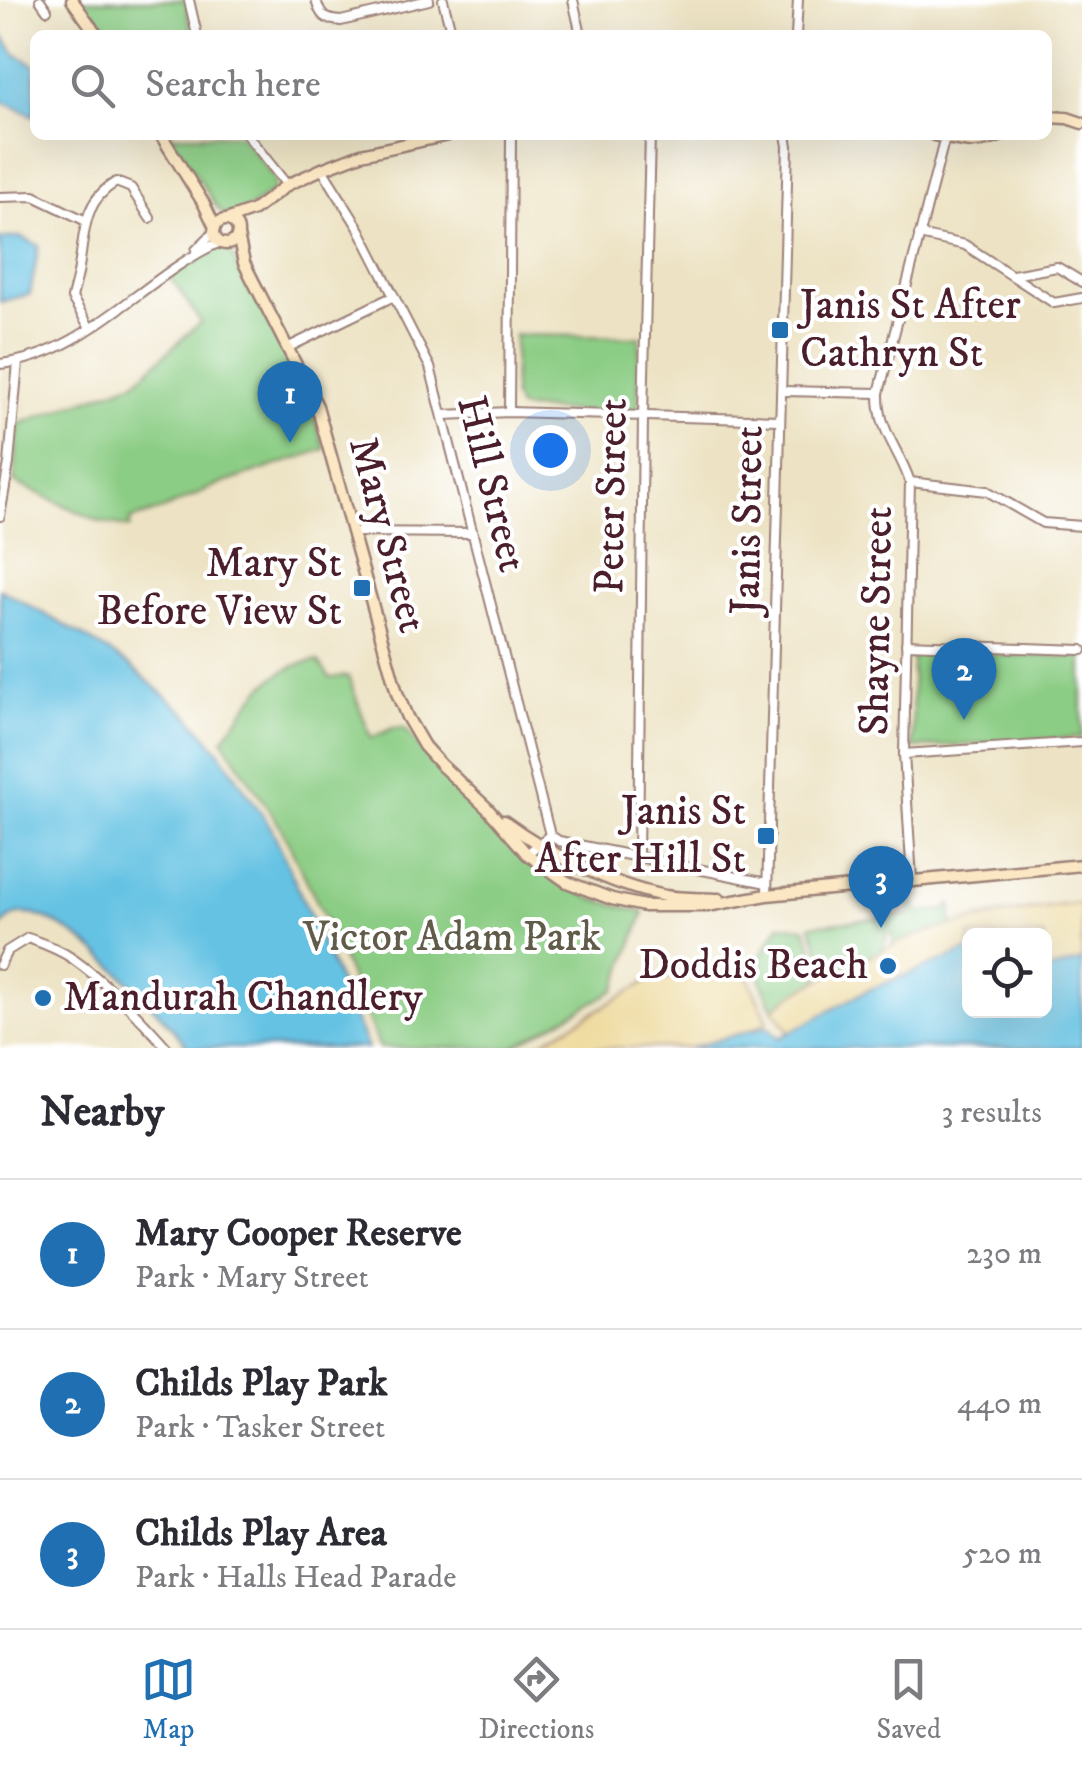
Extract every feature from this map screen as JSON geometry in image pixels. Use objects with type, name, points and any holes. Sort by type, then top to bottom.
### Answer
[{"type":"street","points":[[40,0],[46,10]]},
{"type":"street","points":[[72,0],[93,30]]},
{"type":"street","points":[[189,0],[196,30]]},
{"type":"street","points":[[316,0],[319,13],[328,20],[341,21],[429,0]]},
{"type":"street","points":[[444,0],[451,30]]},
{"type":"street","points":[[573,0],[580,30]]},
{"type":"street","points":[[796,30],[798,0]]},
{"type":"street","points":[[1052,114],[1064,112],[1082,121]]},
{"type":"street","name":"Mary Street","points":[[164,140],[244,263],[317,406],[397,693],[417,736],[527,854],[567,882],[644,906],[707,906],[732,900]]},
{"type":"street","points":[[251,140],[288,185]]},
{"type":"street","points":[[0,364],[18,362],[90,328],[288,185],[360,154],[425,140]]},
{"type":"street","points":[[509,412],[512,140]]},
{"type":"street","name":"Peter Street","points":[[638,858],[650,140]]},
{"type":"street","name":"Janis Street","points":[[767,889],[787,140]]},
{"type":"street","name":"Janis Street","points":[[788,146],[791,140]]},
{"type":"street","name":"Shayne Street","points":[[912,880],[904,754],[910,482],[878,414],[879,393],[939,140]]},
{"type":"street","points":[[958,140],[990,140]]},
{"type":"street","name":"Hill Street","points":[[322,168],[360,230],[430,367],[550,834]]},
{"type":"street","points":[[90,328],[72,298],[84,220],[104,189],[116,182],[132,188],[150,218]]},
{"type":"street","points":[[0,197],[34,196],[84,220]]},
{"type":"street","points":[[221,231],[233,242],[254,210]]},
{"type":"street","name":"Mary Street","points":[[221,231],[236,224],[244,263]]},
{"type":"street","points":[[919,235],[965,245],[1054,303],[1082,298]]},
{"type":"street","points":[[1013,276],[1058,267],[1082,282]]},
{"type":"street","points":[[289,348],[394,296]]},
{"type":"street","points":[[0,516],[18,362]]},
{"type":"street","points":[[782,391],[879,393]]},
{"type":"street","points":[[444,416],[509,412],[780,420]]},
{"type":"street","points":[[910,482],[986,491],[1044,523],[1082,526]]},
{"type":"street","points":[[352,532],[473,533]]},
{"type":"street","points":[[906,644],[1082,650]]},
{"type":"street","points":[[904,754],[1082,742]]},
{"type":"street","name":"Mary Street","points":[[487,808],[570,861],[642,890],[677,898],[732,900]]},
{"type":"street","points":[[527,854],[550,834],[559,842],[767,889]]},
{"type":"street","points":[[732,900],[767,889],[1082,865]]},
{"type":"street","points":[[0,965],[7,951],[28,938],[55,948],[113,993],[167,1048]]},
{"type":"green space","points":[[80,0],[185,0],[192,30],[101,30]]},
{"type":"green space","points":[[173,140],[245,140],[271,174],[275,181],[273,191],[241,214],[226,216]]},
{"type":"green space","points":[[216,249],[231,253],[306,391],[325,449],[130,520],[130,528],[98,521],[14,482],[19,424],[135,382],[201,322],[171,278]]},
{"type":"green space","points":[[515,335],[640,337],[638,407],[629,413],[518,407],[513,397]]},
{"type":"green space","points":[[912,653],[1082,657],[1082,737],[913,748]]},
{"type":"green space","name":"Victor Adam Park","points":[[318,661],[330,678],[348,676],[371,738],[393,728],[405,728],[435,767],[567,886],[593,899],[644,912],[615,990],[511,1048],[380,1048],[325,918],[280,826],[223,740],[272,679],[295,666]]},
{"type":"green space","points":[[911,904],[916,904],[918,912],[944,910],[951,904],[952,927],[892,947],[894,933],[887,934],[882,951],[831,974],[826,970],[811,925],[910,915]]},
{"type":"green space","points":[[780,925],[806,928],[819,980],[773,1009],[758,966]]},
{"type":"sand","name":"Doddis Beach","points":[[1082,903],[1082,961],[1052,969],[1052,928],[962,928],[962,954],[866,991],[791,1033],[773,1009],[808,986],[916,936],[1040,908]]},
{"type":"sand","points":[[743,966],[768,1022],[712,1048],[532,1048],[648,981]]},
{"type":"water","points":[[0,32],[15,54],[30,62],[30,114],[0,101]]},
{"type":"water","points":[[20,237],[39,246],[30,294],[0,302],[0,239]]},
{"type":"water","points":[[0,589],[128,664],[189,716],[219,751],[272,829],[368,1048],[189,1048],[112,965],[63,927],[39,916],[19,914],[0,927]]},
{"type":"water","points":[[962,953],[962,1018],[1052,1018],[1052,969],[1082,961],[1082,1048],[690,1048],[767,1026],[779,1038],[866,991]]},
{"type":"place","name":"Janis St After Cathryn St","points":[[780,330]]},
{"type":"place","name":"Mary Cooper Reserve","points":[[290,443]]},
{"type":"place","name":"Mary St Before View St","points":[[362,588]]},
{"type":"place","name":"Childs Play Park","points":[[964,720]]},
{"type":"place","name":"Janis St After Hill St","points":[[766,836]]},
{"type":"place","name":"Childs Play Area","points":[[881,928]]},
{"type":"place","name":"Doddis Beach","points":[[888,966]]},
{"type":"place","name":"Mandurah Chandlery","points":[[43,998]]}]
